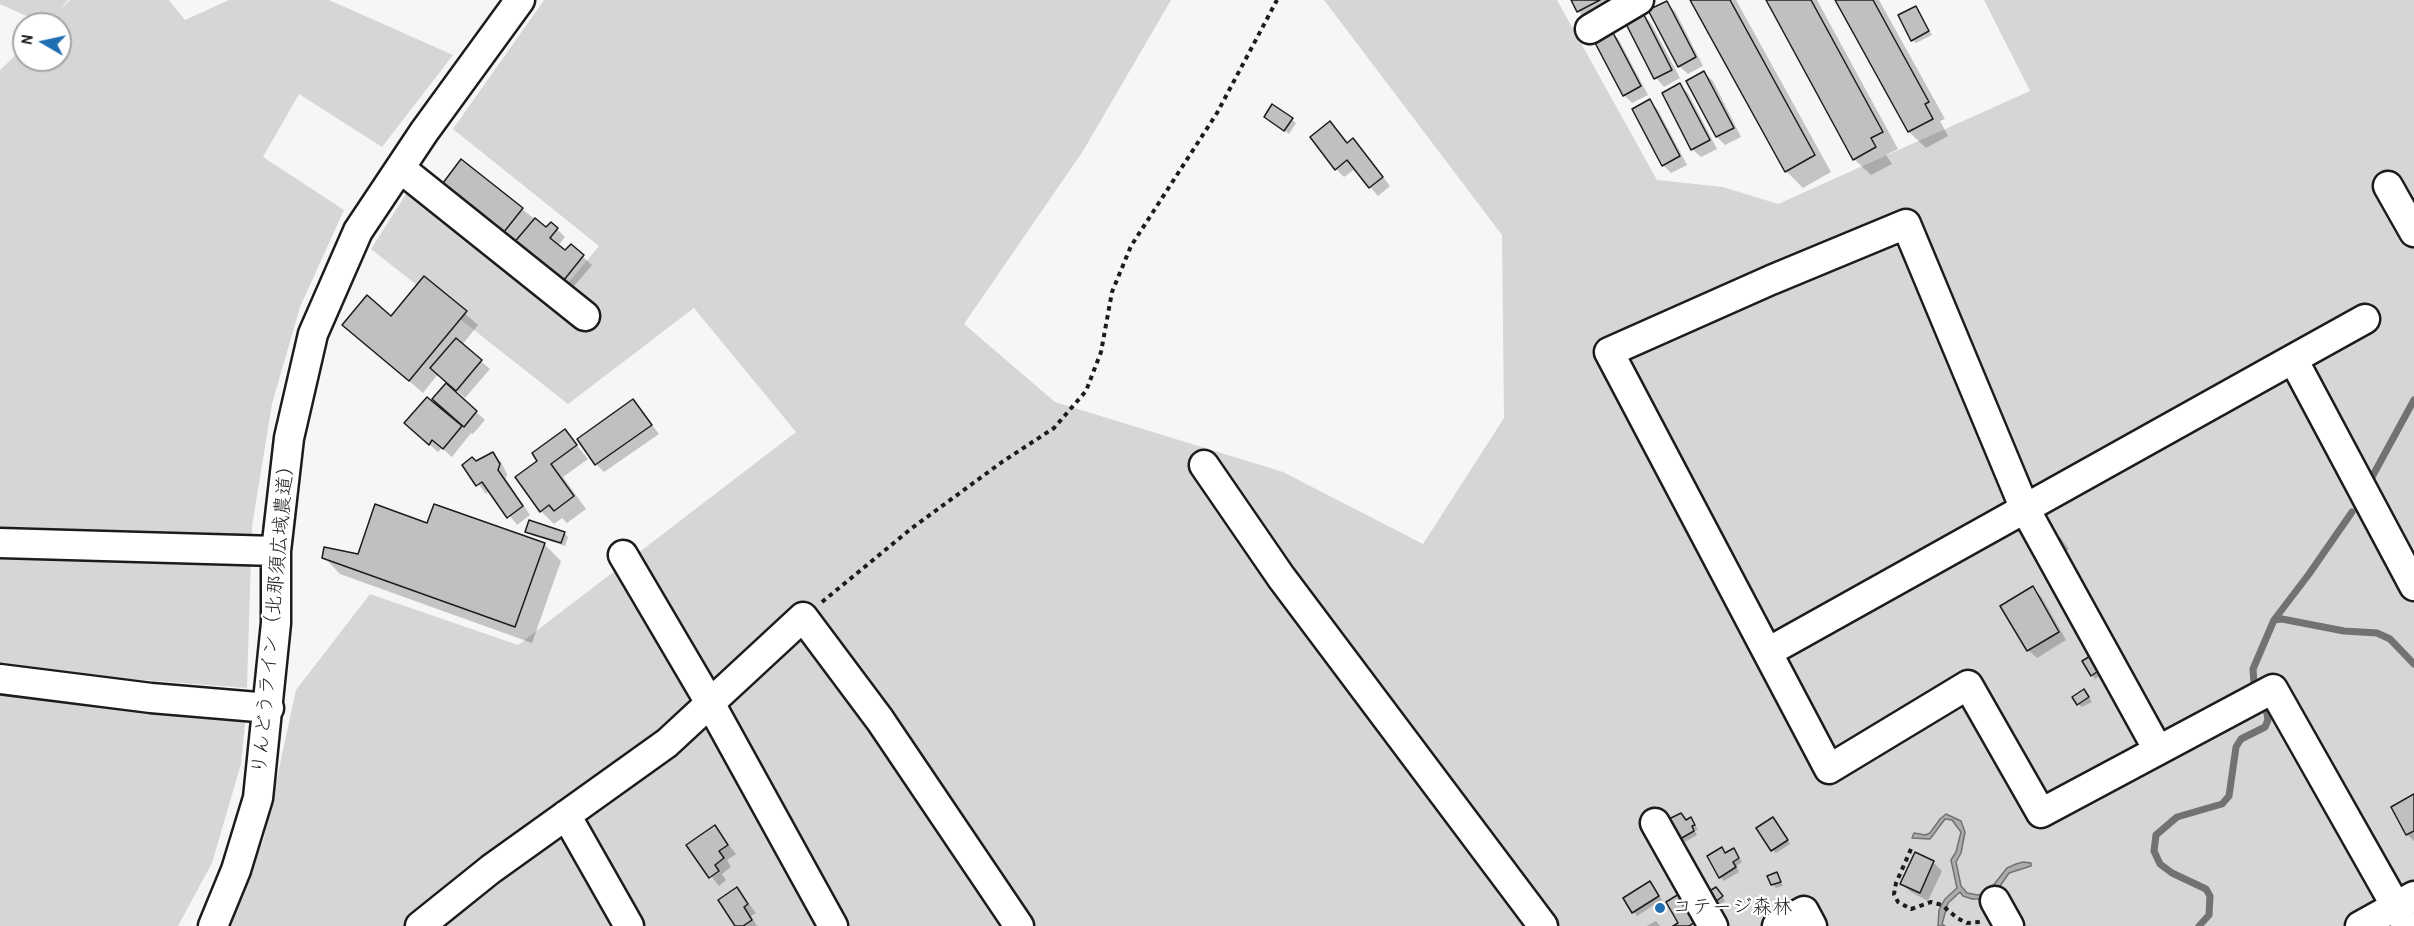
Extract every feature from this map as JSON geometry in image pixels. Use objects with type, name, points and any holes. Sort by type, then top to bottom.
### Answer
[{"type":"street","name":"りんどうライン（北那須広域農道）","points":[[213,926],[236,870],[258,798],[276,623],[276,550],[289,438],[313,334],[358,231],[520,0]]},
{"type":"street","points":[[1590,29],[1639,0]]},
{"type":"street","points":[[400,168],[585,316]]},
{"type":"street","points":[[2388,186],[2414,232]]},
{"type":"street","points":[[2158,750],[2025,507],[1906,224],[1771,280],[1610,352],[1829,769],[1968,686],[2041,813],[2158,750],[2273,688],[2406,909],[2360,926]]},
{"type":"street","points":[[1768,652],[2365,319]]},
{"type":"street","points":[[2293,359],[2414,586]]},
{"type":"street","points":[[1204,465],[1288,587],[1543,926]]},
{"type":"street","points":[[0,543],[276,550]]},
{"type":"street","points":[[623,555],[710,703],[833,926]]},
{"type":"street","points":[[420,926],[491,869],[667,743],[803,618],[880,720],[1020,926]]},
{"type":"street","points":[[0,679],[151,698],[268,708]]},
{"type":"street","points":[[566,815],[629,926]]},
{"type":"street","points":[[1655,823],[1713,926]]},
{"type":"street","points":[[1777,926],[1804,911],[1812,926]]},
{"type":"path","points":[[803,618],[912,528],[1002,462],[1054,428],[1086,391],[1101,352],[1112,292],[1131,246],[1217,113],[1277,0]]},
{"type":"path","points":[[1911,849],[1896,883],[1894,894],[1898,902],[1911,909],[1931,902],[1942,905],[1967,923],[2003,915]]},
{"type":"shaded area","points":[[0,0],[68,0],[60,10],[70,0],[169,0],[185,20],[229,0],[329,0],[453,55],[382,147],[299,94],[263,157],[344,210],[300,307],[272,404],[252,526],[247,688],[51,673],[248,694],[241,764],[212,863],[178,926],[0,926],[0,70],[12,58],[12,72],[72,72],[72,12],[18,12],[0,4]]},
{"type":"shaded area","points":[[544,0],[1171,0],[1083,151],[964,324],[1055,402],[1283,472],[1423,544],[1504,418],[1502,235],[1324,0],[1557,0],[1657,180],[1723,187],[1778,204],[2030,91],[1984,0],[2414,0],[2414,926],[230,926],[264,838],[296,690],[370,594],[518,645],[796,432],[694,308],[568,404],[371,249],[410,188],[554,300],[599,246],[453,129]]},
{"type":"shaded area","points":[[1946,814],[1961,821],[1965,832],[1961,853],[1956,862],[1961,886],[1967,893],[1978,895],[1988,892],[2007,868],[2016,864],[2031,863],[2031,866],[2009,873],[1998,889],[1981,899],[1963,896],[1960,892],[1948,903],[1942,924],[1945,926],[1938,926],[1939,910],[1945,899],[1957,888],[1951,860],[1956,852],[1961,832],[1952,820],[1945,819],[1930,839],[1912,838],[1914,833],[1925,835],[1930,833]]},
{"type":"building","points":[[1571,0],[1600,0],[1577,12]]},
{"type":"building","points":[[1690,0],[1730,0],[1815,155],[1785,172]]},
{"type":"building","points":[[1766,0],[1811,0],[1883,132],[1871,138],[1876,147],[1853,160]]},
{"type":"building","points":[[1835,0],[1873,0],[1929,102],[1925,104],[1933,119],[1908,132]]},
{"type":"building","points":[[1667,1],[1696,57],[1678,67],[1648,10]]},
{"type":"building","points":[[1916,6],[1929,31],[1911,41],[1898,15]]},
{"type":"building","points":[[1643,13],[1672,70],[1654,79],[1625,22]]},
{"type":"building","points":[[1611,29],[1641,86],[1623,96],[1593,39]]},
{"type":"building","points":[[1704,71],[1734,128],[1716,137],[1686,81]]},
{"type":"building","points":[[1680,83],[1710,140],[1691,150],[1662,93]]},
{"type":"building","points":[[1650,99],[1680,156],[1662,166],[1632,109]]},
{"type":"building","points":[[1272,104],[1293,118],[1284,131],[1264,117]]},
{"type":"building","points":[[1330,121],[1347,143],[1353,138],[1383,177],[1369,188],[1347,160],[1335,170],[1310,137]]},
{"type":"building","points":[[461,159],[523,208],[504,232],[443,183]]},
{"type":"building","points":[[535,218],[546,227],[551,222],[558,228],[550,238],[565,250],[571,244],[584,255],[560,285],[512,245]]},
{"type":"building","points":[[424,276],[467,311],[409,381],[342,325],[367,295],[391,316]]},
{"type":"building","points":[[456,338],[482,360],[456,391],[430,368]]},
{"type":"building","points":[[446,383],[477,411],[464,427],[432,399]]},
{"type":"building","points":[[427,397],[462,426],[443,449],[432,440],[429,445],[404,423]]},
{"type":"building","points":[[633,399],[652,425],[595,465],[577,439]]},
{"type":"building","points":[[565,429],[577,445],[551,464],[574,496],[554,511],[549,505],[540,512],[515,477],[537,461],[532,453]]},
{"type":"building","points":[[493,452],[500,464],[498,470],[523,506],[507,518],[482,482],[476,486],[462,465],[472,457],[476,461]]},
{"type":"building","points":[[375,504],[427,523],[434,504],[545,543],[515,627],[322,558],[324,547],[358,554]]},
{"type":"building","points":[[529,520],[565,532],[561,543],[525,532]]},
{"type":"building","points":[[2033,586],[2059,632],[2027,651],[2000,606]]},
{"type":"building","points":[[2092,655],[2101,669],[2091,676],[2082,661]]},
{"type":"building","points":[[2084,689],[2089,697],[2077,705],[2072,697]]},
{"type":"building","points":[[2414,794],[2414,831],[2406,835],[2391,807]]},
{"type":"building","points":[[1681,813],[1686,820],[1691,817],[1695,825],[1692,826],[1694,831],[1680,839],[1669,819]]},
{"type":"building","points":[[1773,817],[1788,840],[1771,851],[1756,828]]},
{"type":"building","points":[[715,825],[728,845],[719,851],[724,858],[715,865],[719,871],[709,878],[686,845]]},
{"type":"building","points":[[1722,847],[1725,853],[1734,848],[1739,858],[1733,862],[1736,867],[1719,878],[1707,856]]},
{"type":"building","points":[[1915,852],[1934,861],[1920,893],[1900,884]]},
{"type":"building","points":[[1777,872],[1781,882],[1771,885],[1767,876]]},
{"type":"building","points":[[1650,881],[1659,896],[1632,913],[1623,898]]},
{"type":"building","points":[[737,887],[748,904],[744,907],[752,920],[743,926],[735,926],[718,900]]},
{"type":"building","points":[[1716,887],[1723,896],[1715,902],[1708,892]]},
{"type":"building","points":[[1679,894],[1682,901],[1686,898],[1697,921],[1689,926],[1673,926],[1678,923],[1666,902]]},
{"type":"waterway","points":[[2372,477],[2414,400]]},
{"type":"waterway","points":[[2274,620],[2352,512]]},
{"type":"waterway","points":[[2258,690],[2254,684],[2253,669],[2274,620],[2282,619],[2344,631],[2377,633],[2390,639],[2414,664]]},
{"type":"waterway","points":[[2199,926],[2209,915],[2210,896],[2206,889],[2172,873],[2160,864],[2154,851],[2156,835],[2177,817],[2222,804],[2229,796],[2236,747],[2241,739],[2265,727],[2268,720],[2265,702]]},
{"type":"place","name":"コテージ森林","points":[[1660,908]]}]
